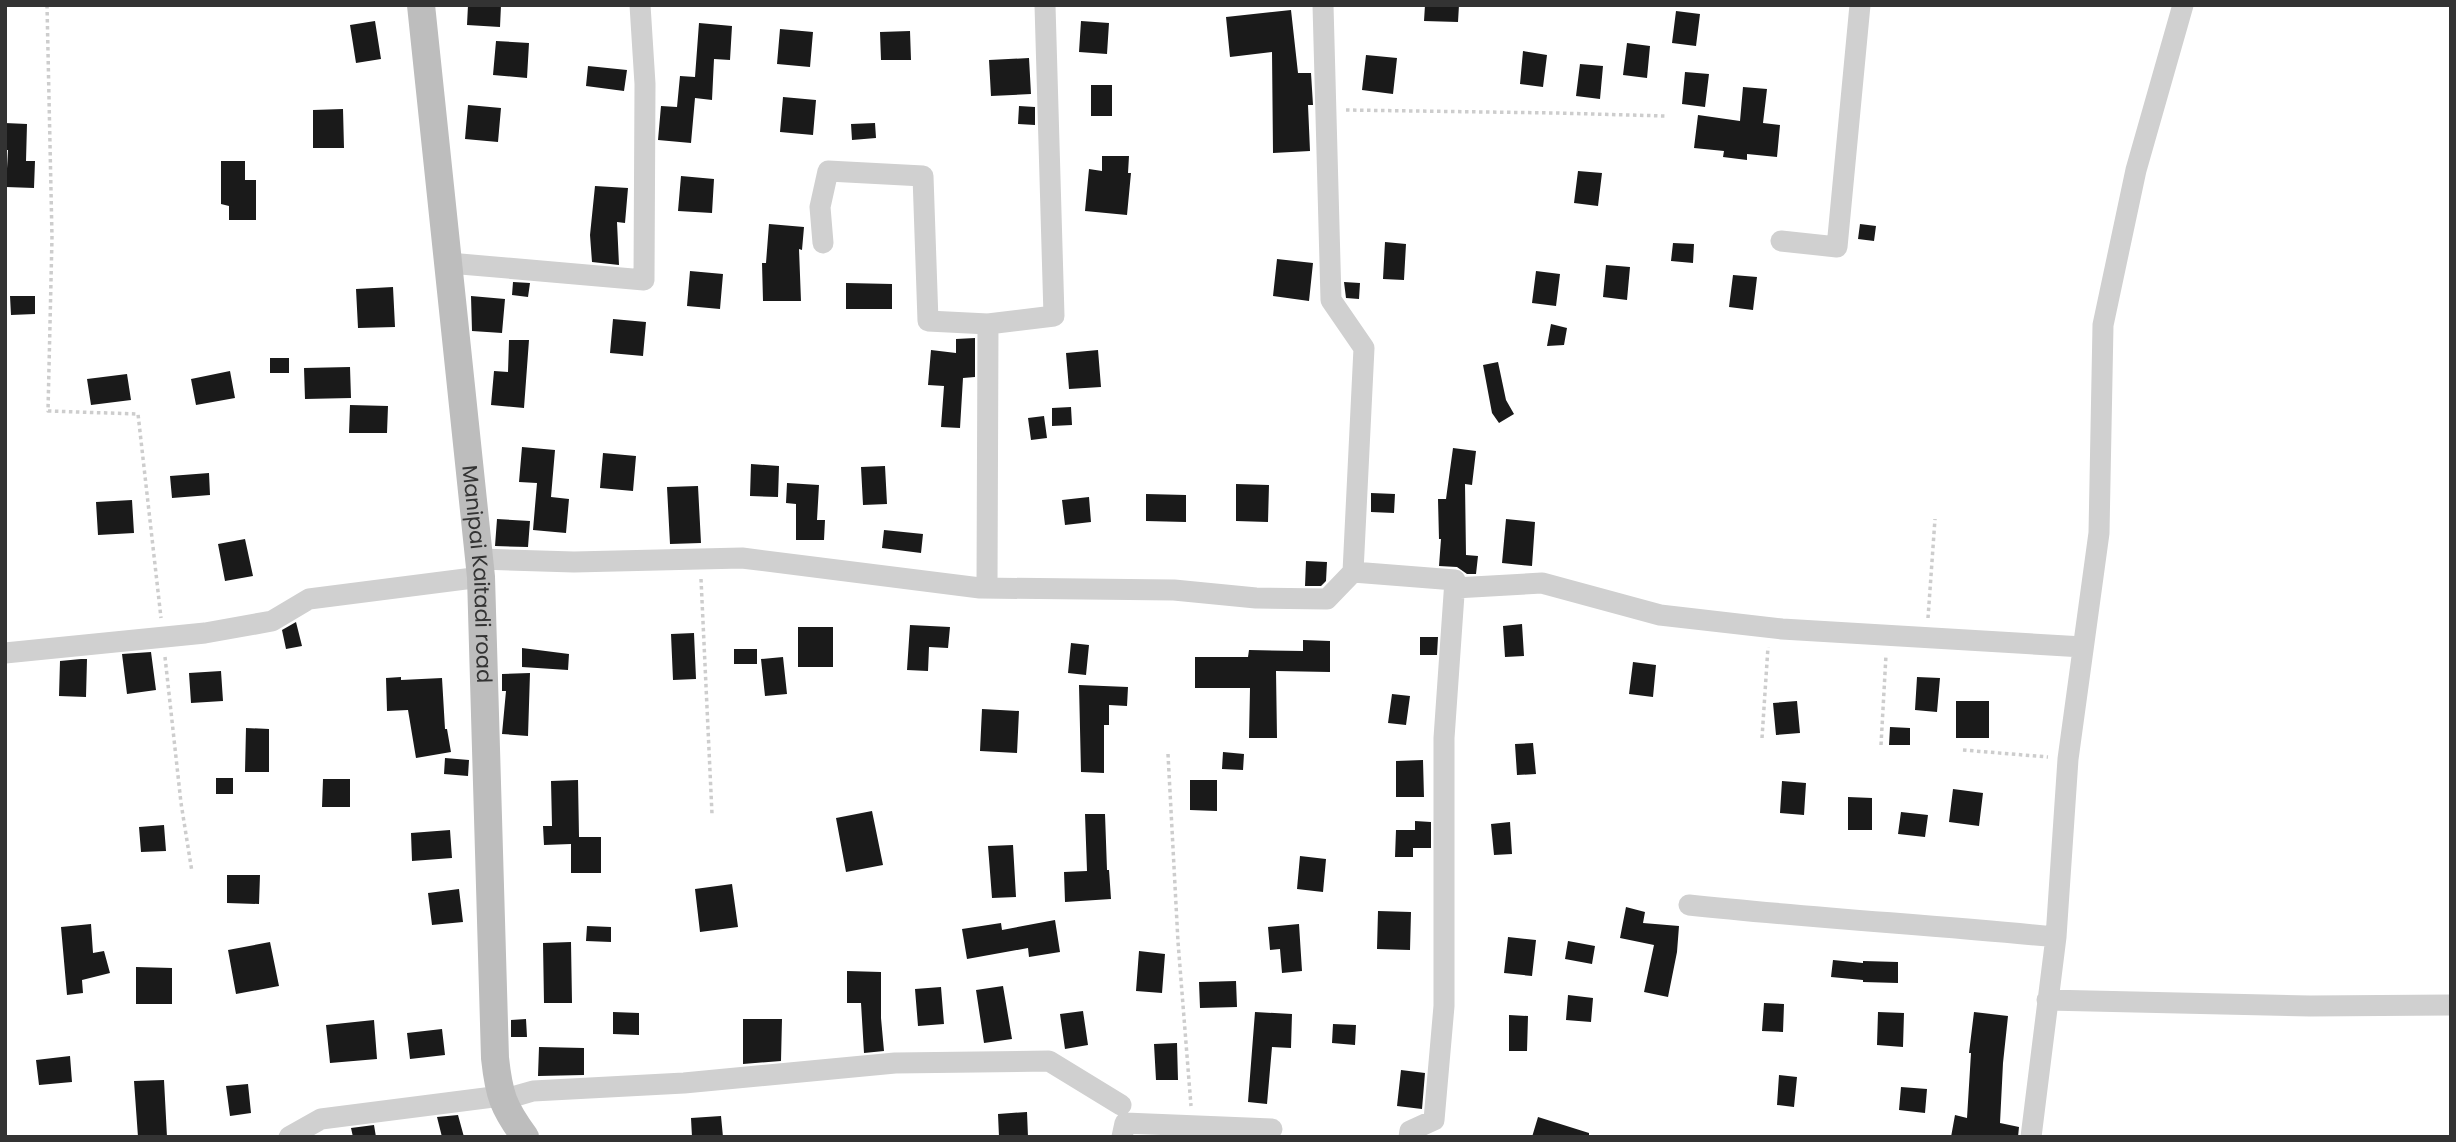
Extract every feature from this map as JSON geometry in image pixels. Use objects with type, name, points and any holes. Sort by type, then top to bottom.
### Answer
[{"type":"main road","name":"Manipai Kaitadi road","points":[[421,5],[480,568],[495,1058],[501,1098],[507,1112],[525,1137]]},
{"type":"street","points":[[449,263],[644,280],[645,84],[640,5]]},
{"type":"street","points":[[823,243],[820,207],[828,171],[923,176],[928,321],[988,324],[1054,316],[1045,5]]},
{"type":"street","points":[[5,653],[205,633],[272,621],[309,599],[480,568],[574,562],[742,558],[987,588],[1174,590],[1255,598],[1327,599],[1353,572],[1364,348],[1331,300],[1323,5]]},
{"type":"street","points":[[1781,241],[1837,247],[1860,5]]},
{"type":"street","points":[[2031,1137],[2056,937],[2068,759],[2099,533],[2103,325],[2136,170],[2183,5]]},
{"type":"street","points":[[987,588],[988,324]]},
{"type":"street","points":[[1353,572],[1455,580],[1444,738],[1444,1006],[1434,1120],[1410,1131],[1409,1137]]},
{"type":"street","points":[[1455,588],[1542,583],[1660,615],[1770,628],[2083,647]]},
{"type":"street","points":[[1689,905],[2056,937]]},
{"type":"street","points":[[2047,1000],[2310,1006],[2451,1005]]},
{"type":"street","points":[[289,1137],[323,1128],[533,1091],[684,1083],[895,1063],[1049,1061],[1121,1105]]},
{"type":"street","points":[[1122,1137],[1125,1123],[1272,1129]]},
{"type":"path","points":[[47,5],[52,237],[48,411],[138,414],[181,803],[192,872]]},
{"type":"path","points":[[1326,110],[1665,116]]},
{"type":"path","points":[[1927,638],[1935,519]]},
{"type":"path","points":[[700,559],[712,814]]},
{"type":"path","points":[[1762,738],[1770,628]]},
{"type":"path","points":[[1881,745],[1887,635]]},
{"type":"path","points":[[1963,750],[2068,759]]},
{"type":"path","points":[[1168,754],[1178,942],[1193,1126]]},
{"type":"building","points":[[468,5],[501,5],[500,27],[467,25]]},
{"type":"building","points":[[1425,5],[1459,5],[1458,22],[1424,21]]},
{"type":"building","points":[[1291,10],[1298,73],[1311,73],[1313,105],[1308,105],[1310,151],[1273,153],[1272,52],[1230,57],[1226,17]]},
{"type":"building","points":[[1676,11],[1700,14],[1696,46],[1672,43]]},
{"type":"building","points":[[375,21],[381,59],[356,63],[350,25]]},
{"type":"building","points":[[1081,21],[1109,23],[1107,54],[1079,52]]},
{"type":"building","points":[[699,23],[732,26],[730,60],[714,59],[712,100],[695,98],[691,143],[658,140],[661,106],[677,107],[680,76],[695,77]]},
{"type":"building","points":[[780,29],[813,32],[810,67],[777,64]]},
{"type":"building","points":[[910,31],[911,60],[881,60],[880,32]]},
{"type":"building","points":[[496,41],[529,43],[527,78],[493,75]]},
{"type":"building","points":[[1627,43],[1650,46],[1647,78],[1623,75]]},
{"type":"building","points":[[1523,51],[1547,55],[1543,87],[1520,84]]},
{"type":"building","points":[[1366,55],[1397,58],[1393,94],[1362,90]]},
{"type":"building","points":[[1029,58],[1031,94],[991,96],[989,60]]},
{"type":"building","points":[[1580,64],[1603,66],[1600,99],[1576,96]]},
{"type":"building","points":[[588,66],[627,70],[624,91],[586,86]]},
{"type":"building","points":[[1685,72],[1709,74],[1705,107],[1682,104]]},
{"type":"building","points":[[1091,85],[1112,85],[1112,116],[1091,116]]},
{"type":"building","points":[[1743,87],[1767,89],[1763,123],[1780,125],[1777,157],[1747,154],[1747,160],[1723,157],[1724,151],[1694,148],[1698,115],[1740,121]]},
{"type":"building","points":[[783,97],[816,100],[813,135],[780,132]]},
{"type":"building","points":[[468,105],[501,108],[498,142],[465,139]]},
{"type":"building","points":[[1019,106],[1035,107],[1035,125],[1018,124]]},
{"type":"building","points":[[343,109],[344,148],[313,148],[313,110]]},
{"type":"building","points":[[5,123],[27,124],[26,161],[35,161],[34,188],[6,187],[8,150],[5,150]]},
{"type":"building","points":[[875,123],[876,138],[852,140],[851,124]]},
{"type":"building","points":[[1102,156],[1129,156],[1128,173],[1131,173],[1127,215],[1085,211],[1089,169],[1102,171]]},
{"type":"building","points":[[221,161],[245,161],[245,180],[256,180],[256,220],[229,220],[229,206],[221,204]]},
{"type":"building","points":[[1578,171],[1602,173],[1598,206],[1574,203]]},
{"type":"building","points":[[681,176],[714,179],[712,213],[678,211]]},
{"type":"building","points":[[595,186],[628,188],[625,223],[617,222],[619,265],[592,262],[590,235]]},
{"type":"building","points":[[769,224],[804,227],[802,250],[799,249],[801,301],[763,301],[762,263],[766,263]]},
{"type":"building","points":[[1860,224],[1876,226],[1874,241],[1858,239]]},
{"type":"building","points":[[1385,242],[1406,244],[1404,280],[1383,279]]},
{"type":"building","points":[[1673,243],[1694,244],[1693,263],[1671,261]]},
{"type":"building","points":[[1277,259],[1313,263],[1309,301],[1273,296]]},
{"type":"building","points":[[1606,265],[1630,267],[1627,300],[1603,297]]},
{"type":"building","points":[[690,271],[723,274],[720,309],[687,306]]},
{"type":"building","points":[[1536,271],[1560,274],[1556,306],[1532,303]]},
{"type":"building","points":[[1733,275],[1757,277],[1753,310],[1729,307]]},
{"type":"building","points":[[513,282],[530,283],[528,297],[512,295]]},
{"type":"building","points":[[1344,282],[1360,283],[1359,299],[1346,298]]},
{"type":"building","points":[[846,283],[892,284],[892,309],[846,309]]},
{"type":"building","points":[[393,287],[395,327],[358,328],[356,289]]},
{"type":"building","points":[[10,296],[35,296],[35,314],[11,315]]},
{"type":"building","points":[[471,296],[505,299],[502,333],[472,331]]},
{"type":"building","points":[[613,319],[646,322],[643,356],[610,353]]},
{"type":"building","points":[[1551,324],[1567,328],[1564,345],[1547,346]]},
{"type":"building","points":[[975,338],[975,377],[963,378],[960,428],[941,427],[944,386],[928,385],[931,350],[956,353],[956,339]]},
{"type":"building","points":[[509,340],[529,340],[524,408],[491,405],[494,371],[508,372]]},
{"type":"building","points":[[1098,350],[1101,387],[1069,389],[1066,353]]},
{"type":"building","points":[[270,358],[289,358],[289,373],[270,373]]},
{"type":"building","points":[[1498,362],[1506,400],[1514,414],[1499,423],[1492,413],[1483,365]]},
{"type":"building","points":[[350,367],[351,398],[305,399],[304,368]]},
{"type":"building","points":[[230,371],[235,398],[196,405],[191,379]]},
{"type":"building","points":[[127,374],[131,400],[91,405],[87,379]]},
{"type":"building","points":[[350,405],[388,406],[387,433],[349,433]]},
{"type":"building","points":[[1071,407],[1072,425],[1052,426],[1052,408]]},
{"type":"building","points":[[1044,416],[1047,438],[1031,440],[1028,418]]},
{"type":"building","points":[[522,447],[555,450],[551,497],[569,499],[566,533],[533,530],[537,483],[519,482]]},
{"type":"building","points":[[1453,448],[1476,451],[1472,485],[1465,484],[1466,555],[1478,556],[1476,574],[1467,574],[1457,567],[1439,566],[1441,539],[1438,499],[1446,499]]},
{"type":"building","points":[[603,453],[636,456],[633,491],[600,488]]},
{"type":"building","points":[[751,464],[779,466],[778,497],[750,496]]},
{"type":"building","points":[[885,466],[887,504],[863,505],[861,467]]},
{"type":"building","points":[[209,473],[210,495],[172,498],[170,476]]},
{"type":"building","points":[[787,483],[819,485],[817,520],[825,520],[824,540],[796,540],[796,504],[786,503]]},
{"type":"building","points":[[1236,484],[1269,485],[1268,522],[1236,521]]},
{"type":"building","points":[[698,486],[701,543],[670,544],[667,487]]},
{"type":"building","points":[[1371,493],[1395,494],[1394,513],[1371,512]]},
{"type":"building","points":[[1146,494],[1186,495],[1186,522],[1146,521]]},
{"type":"building","points":[[1089,497],[1091,522],[1065,525],[1062,500]]},
{"type":"building","points":[[132,500],[134,533],[98,535],[96,502]]},
{"type":"building","points":[[497,519],[530,521],[528,547],[495,546]]},
{"type":"building","points":[[1506,519],[1535,522],[1532,566],[1502,563]]},
{"type":"building","points":[[884,530],[923,534],[921,553],[882,548]]},
{"type":"building","points":[[245,539],[253,576],[225,581],[218,544]]},
{"type":"building","points":[[1306,561],[1327,562],[1326,581],[1321,586],[1305,586]]},
{"type":"building","points":[[296,622],[302,646],[286,649],[282,630]]},
{"type":"building","points":[[1522,624],[1524,656],[1505,657],[1503,626]]},
{"type":"building","points":[[910,625],[950,627],[948,648],[929,647],[928,671],[907,670]]},
{"type":"building","points":[[798,627],[833,627],[833,667],[798,667]]},
{"type":"building","points":[[694,633],[696,679],[673,680],[671,634]]},
{"type":"building","points":[[1420,637],[1438,637],[1437,655],[1420,655]]},
{"type":"building","points":[[1303,640],[1330,641],[1330,672],[1276,671],[1277,738],[1249,738],[1250,688],[1195,688],[1195,657],[1248,657],[1249,650],[1303,651]]},
{"type":"building","points":[[1071,643],[1089,645],[1086,675],[1068,673]]},
{"type":"building","points":[[522,648],[569,654],[568,670],[522,667]]},
{"type":"building","points":[[734,649],[757,649],[757,664],[734,664]]},
{"type":"building","points":[[151,652],[156,690],[127,694],[122,654]]},
{"type":"building","points":[[783,657],[787,694],[765,696],[761,659]]},
{"type":"building","points":[[87,659],[86,697],[59,696],[60,661]]},
{"type":"building","points":[[1633,662],[1656,665],[1653,697],[1629,694]]},
{"type":"building","points":[[221,671],[223,701],[191,703],[189,673]]},
{"type":"building","points":[[530,673],[528,736],[502,734],[506,691],[502,691],[502,674]]},
{"type":"building","points":[[401,677],[401,680],[442,678],[445,729],[451,752],[416,758],[408,710],[387,711],[386,678]]},
{"type":"building","points":[[1917,677],[1940,678],[1937,712],[1915,710]]},
{"type":"building","points":[[1079,685],[1128,687],[1127,706],[1109,705],[1109,725],[1104,725],[1104,773],[1081,772]]},
{"type":"building","points":[[1392,694],[1410,696],[1406,725],[1388,723]]},
{"type":"building","points":[[1797,701],[1800,733],[1776,735],[1773,703]]},
{"type":"building","points":[[1956,701],[1989,701],[1989,738],[1956,738]]},
{"type":"building","points":[[982,709],[1019,711],[1017,753],[980,751]]},
{"type":"building","points":[[1890,727],[1910,728],[1910,745],[1889,745]]},
{"type":"building","points":[[246,728],[269,729],[269,772],[245,772]]},
{"type":"building","points":[[1533,743],[1536,774],[1517,775],[1515,744]]},
{"type":"building","points":[[1223,752],[1244,754],[1243,770],[1222,769]]},
{"type":"building","points":[[445,758],[469,760],[468,776],[444,774]]},
{"type":"building","points":[[1423,760],[1424,797],[1396,797],[1396,761]]},
{"type":"building","points":[[216,778],[233,778],[233,794],[216,794]]},
{"type":"building","points":[[323,779],[350,779],[350,807],[322,807]]},
{"type":"building","points":[[578,780],[579,837],[601,837],[601,873],[571,873],[571,844],[544,845],[543,826],[552,826],[551,781]]},
{"type":"building","points":[[1190,780],[1217,780],[1217,811],[1190,810]]},
{"type":"building","points":[[1782,781],[1806,783],[1804,815],[1780,813]]},
{"type":"building","points":[[1953,789],[1983,793],[1979,826],[1949,822]]},
{"type":"building","points":[[1848,797],[1872,798],[1872,830],[1848,830]]},
{"type":"building","points":[[872,811],[883,865],[846,872],[836,818]]},
{"type":"building","points":[[1901,812],[1928,815],[1925,837],[1898,834]]},
{"type":"building","points":[[1085,814],[1105,814],[1111,899],[1065,902],[1064,872],[1087,871]]},
{"type":"building","points":[[1415,821],[1431,822],[1431,848],[1413,848],[1413,857],[1395,857],[1396,830],[1415,830]]},
{"type":"building","points":[[1510,822],[1512,854],[1494,855],[1491,824]]},
{"type":"building","points":[[164,825],[166,851],[141,852],[139,827]]},
{"type":"building","points":[[450,830],[452,858],[412,861],[411,833]]},
{"type":"building","points":[[1013,845],[1016,897],[992,898],[988,846]]},
{"type":"building","points":[[1300,856],[1326,859],[1323,892],[1297,889]]},
{"type":"building","points":[[227,875],[260,875],[259,904],[227,903]]},
{"type":"building","points":[[732,884],[738,927],[700,932],[695,889]]},
{"type":"building","points":[[459,889],[463,922],[432,925],[428,893]]},
{"type":"building","points":[[1626,907],[1645,912],[1643,923],[1679,926],[1668,997],[1644,992],[1654,945],[1620,938]]},
{"type":"building","points":[[1378,911],[1411,912],[1410,950],[1377,949]]},
{"type":"building","points":[[1055,920],[1060,952],[1029,957],[1028,948],[967,959],[962,929],[1001,923],[1002,930]]},
{"type":"building","points":[[91,924],[93,953],[104,951],[110,973],[82,980],[83,993],[67,995],[61,927]]},
{"type":"building","points":[[1299,924],[1302,971],[1282,973],[1280,949],[1270,950],[1268,927]]},
{"type":"building","points":[[587,926],[611,927],[611,942],[586,941]]},
{"type":"building","points":[[1508,937],[1536,940],[1532,976],[1504,973]]},
{"type":"building","points":[[1568,941],[1595,946],[1592,964],[1565,959]]},
{"type":"building","points":[[270,942],[279,986],[236,994],[228,950]]},
{"type":"building","points":[[571,942],[572,1003],[544,1003],[543,943]]},
{"type":"building","points":[[1139,951],[1165,954],[1162,993],[1136,991]]},
{"type":"building","points":[[1833,960],[1898,962],[1898,983],[1863,982],[1831,977]]},
{"type":"building","points":[[136,967],[172,968],[172,1004],[136,1004]]},
{"type":"building","points":[[847,971],[881,972],[884,1051],[864,1053],[861,1003],[847,1003]]},
{"type":"building","points":[[1236,981],[1237,1007],[1200,1008],[1199,982]]},
{"type":"building","points":[[1003,986],[1012,1039],[984,1043],[976,990]]},
{"type":"building","points":[[941,987],[944,1024],[918,1026],[915,989]]},
{"type":"building","points":[[1568,995],[1593,998],[1591,1022],[1566,1020]]},
{"type":"building","points":[[1764,1003],[1784,1004],[1783,1032],[1762,1031]]},
{"type":"building","points":[[1083,1011],[1088,1045],[1065,1049],[1060,1014]]},
{"type":"building","points":[[613,1012],[639,1013],[639,1035],[613,1034]]},
{"type":"building","points":[[1255,1012],[1292,1014],[1291,1048],[1272,1047],[1267,1104],[1248,1102]]},
{"type":"building","points":[[1878,1012],[1904,1013],[1903,1047],[1877,1045]]},
{"type":"building","points":[[1974,1012],[2008,1016],[2000,1123],[2019,1127],[2018,1137],[1951,1137],[1955,1115],[1967,1118],[1969,1053]]},
{"type":"building","points":[[1509,1015],[1528,1016],[1527,1051],[1509,1051]]},
{"type":"building","points":[[526,1019],[527,1037],[511,1037],[511,1020]]},
{"type":"building","points":[[743,1019],[782,1019],[781,1061],[743,1064]]},
{"type":"building","points":[[374,1020],[377,1059],[330,1063],[326,1025]]},
{"type":"building","points":[[1333,1024],[1356,1025],[1355,1045],[1332,1043]]},
{"type":"building","points":[[442,1029],[445,1055],[410,1059],[407,1033]]},
{"type":"building","points":[[1177,1043],[1178,1080],[1156,1080],[1154,1044]]},
{"type":"building","points":[[539,1047],[584,1048],[584,1075],[538,1076]]},
{"type":"building","points":[[70,1056],[72,1082],[39,1085],[36,1060]]},
{"type":"building","points":[[1401,1070],[1425,1073],[1422,1109],[1397,1106]]},
{"type":"building","points":[[1779,1075],[1797,1077],[1794,1107],[1777,1105]]},
{"type":"building","points":[[164,1080],[167,1137],[138,1137],[134,1081]]},
{"type":"building","points":[[248,1084],[251,1113],[230,1116],[226,1086]]},
{"type":"building","points":[[1901,1087],[1927,1089],[1925,1113],[1899,1110]]},
{"type":"building","points":[[1027,1112],[1028,1137],[999,1137],[998,1114]]},
{"type":"building","points":[[458,1115],[464,1137],[442,1137],[437,1117]]},
{"type":"building","points":[[721,1116],[723,1137],[692,1137],[691,1118]]},
{"type":"building","points":[[1538,1117],[1589,1133],[1589,1137],[1532,1137]]},
{"type":"building","points":[[374,1125],[376,1137],[353,1137],[351,1128]]}]
